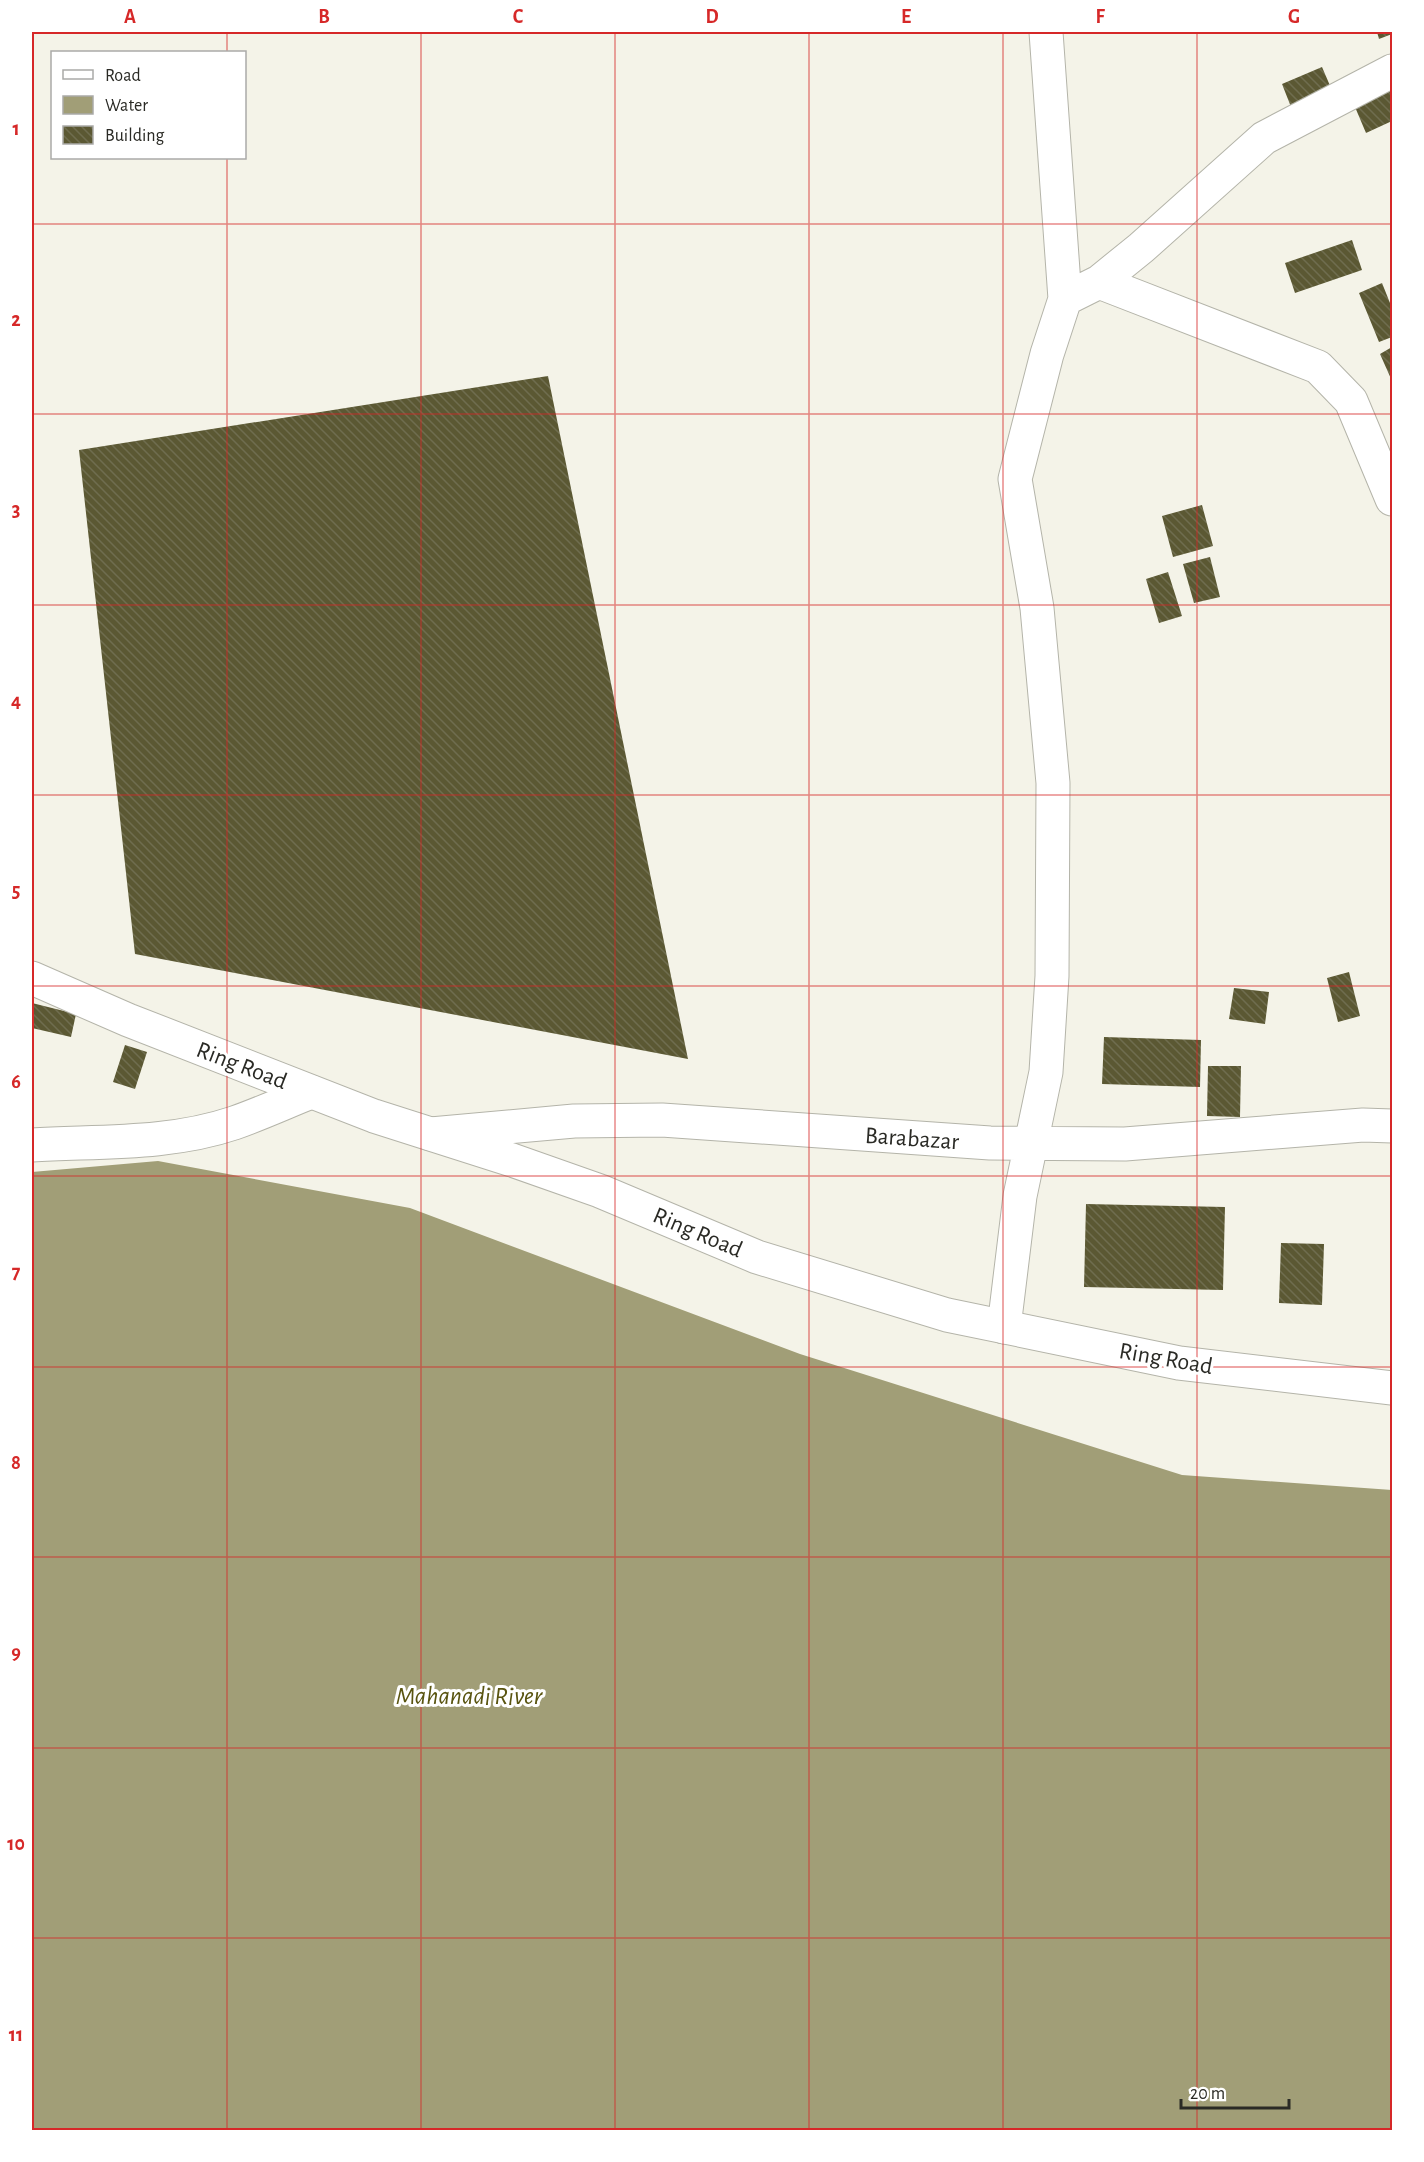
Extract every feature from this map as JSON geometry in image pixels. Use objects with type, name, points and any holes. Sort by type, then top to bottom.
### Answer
[{"type":"street","points":[[1004,1327],[1020,1196],[1046,1072],[1052,976],[1053,783],[1037,608],[1015,479],[1047,354],[1065,299],[1046,32]]},
{"type":"street","points":[[1065,299],[1099,282],[1141,248],[1264,138],[1392,71]]},
{"type":"street","points":[[1099,282],[1318,367],[1352,401],[1392,499]]},
{"type":"street","name":"Ring Road","points":[[32,978],[128,1020],[374,1116],[600,1191],[758,1257],[947,1316],[1179,1363],[1392,1388]]},
{"type":"street","points":[[32,1145],[134,1141],[186,1134],[232,1124],[311,1092]]},
{"type":"street","name":"Barabazar","points":[[431,1134],[574,1121],[662,1120],[978,1142],[1125,1144],[1363,1125],[1392,1126]]},
{"type":"water","name":"Mahanadi River","points":[[158,1161],[410,1208],[800,1354],[1182,1475],[1392,1490],[1392,2130],[32,2130],[32,1172]]},
{"type":"building","points":[[1377,32],[1392,32],[1392,34],[1379,39]]},
{"type":"building","points":[[1322,67],[1334,95],[1293,112],[1282,84]]},
{"type":"building","points":[[1392,89],[1392,121],[1366,133],[1355,107]]},
{"type":"building","points":[[1352,240],[1362,270],[1295,293],[1285,263]]},
{"type":"building","points":[[1382,283],[1392,308],[1392,337],[1379,342],[1359,293]]},
{"type":"building","points":[[1392,347],[1392,381],[1380,354]]},
{"type":"building","points":[[548,376],[688,1059],[135,954],[79,450]]},
{"type":"building","points":[[1202,505],[1213,546],[1173,557],[1162,516]]},
{"type":"building","points":[[1210,557],[1220,597],[1194,603],[1183,564]]},
{"type":"building","points":[[1168,572],[1182,616],[1159,623],[1146,579]]},
{"type":"building","points":[[1349,972],[1360,1016],[1338,1022],[1327,978]]},
{"type":"building","points":[[1234,988],[1269,992],[1265,1024],[1229,1019]]},
{"type":"building","points":[[32,1003],[76,1014],[71,1037],[32,1028]]},
{"type":"building","points":[[1104,1037],[1201,1040],[1200,1087],[1102,1084]]},
{"type":"building","points":[[125,1045],[147,1052],[135,1089],[113,1082]]},
{"type":"building","points":[[1208,1066],[1241,1066],[1240,1117],[1207,1116]]},
{"type":"building","points":[[1086,1204],[1225,1207],[1223,1290],[1084,1287]]},
{"type":"building","points":[[1281,1243],[1324,1244],[1322,1305],[1279,1303]]}]
